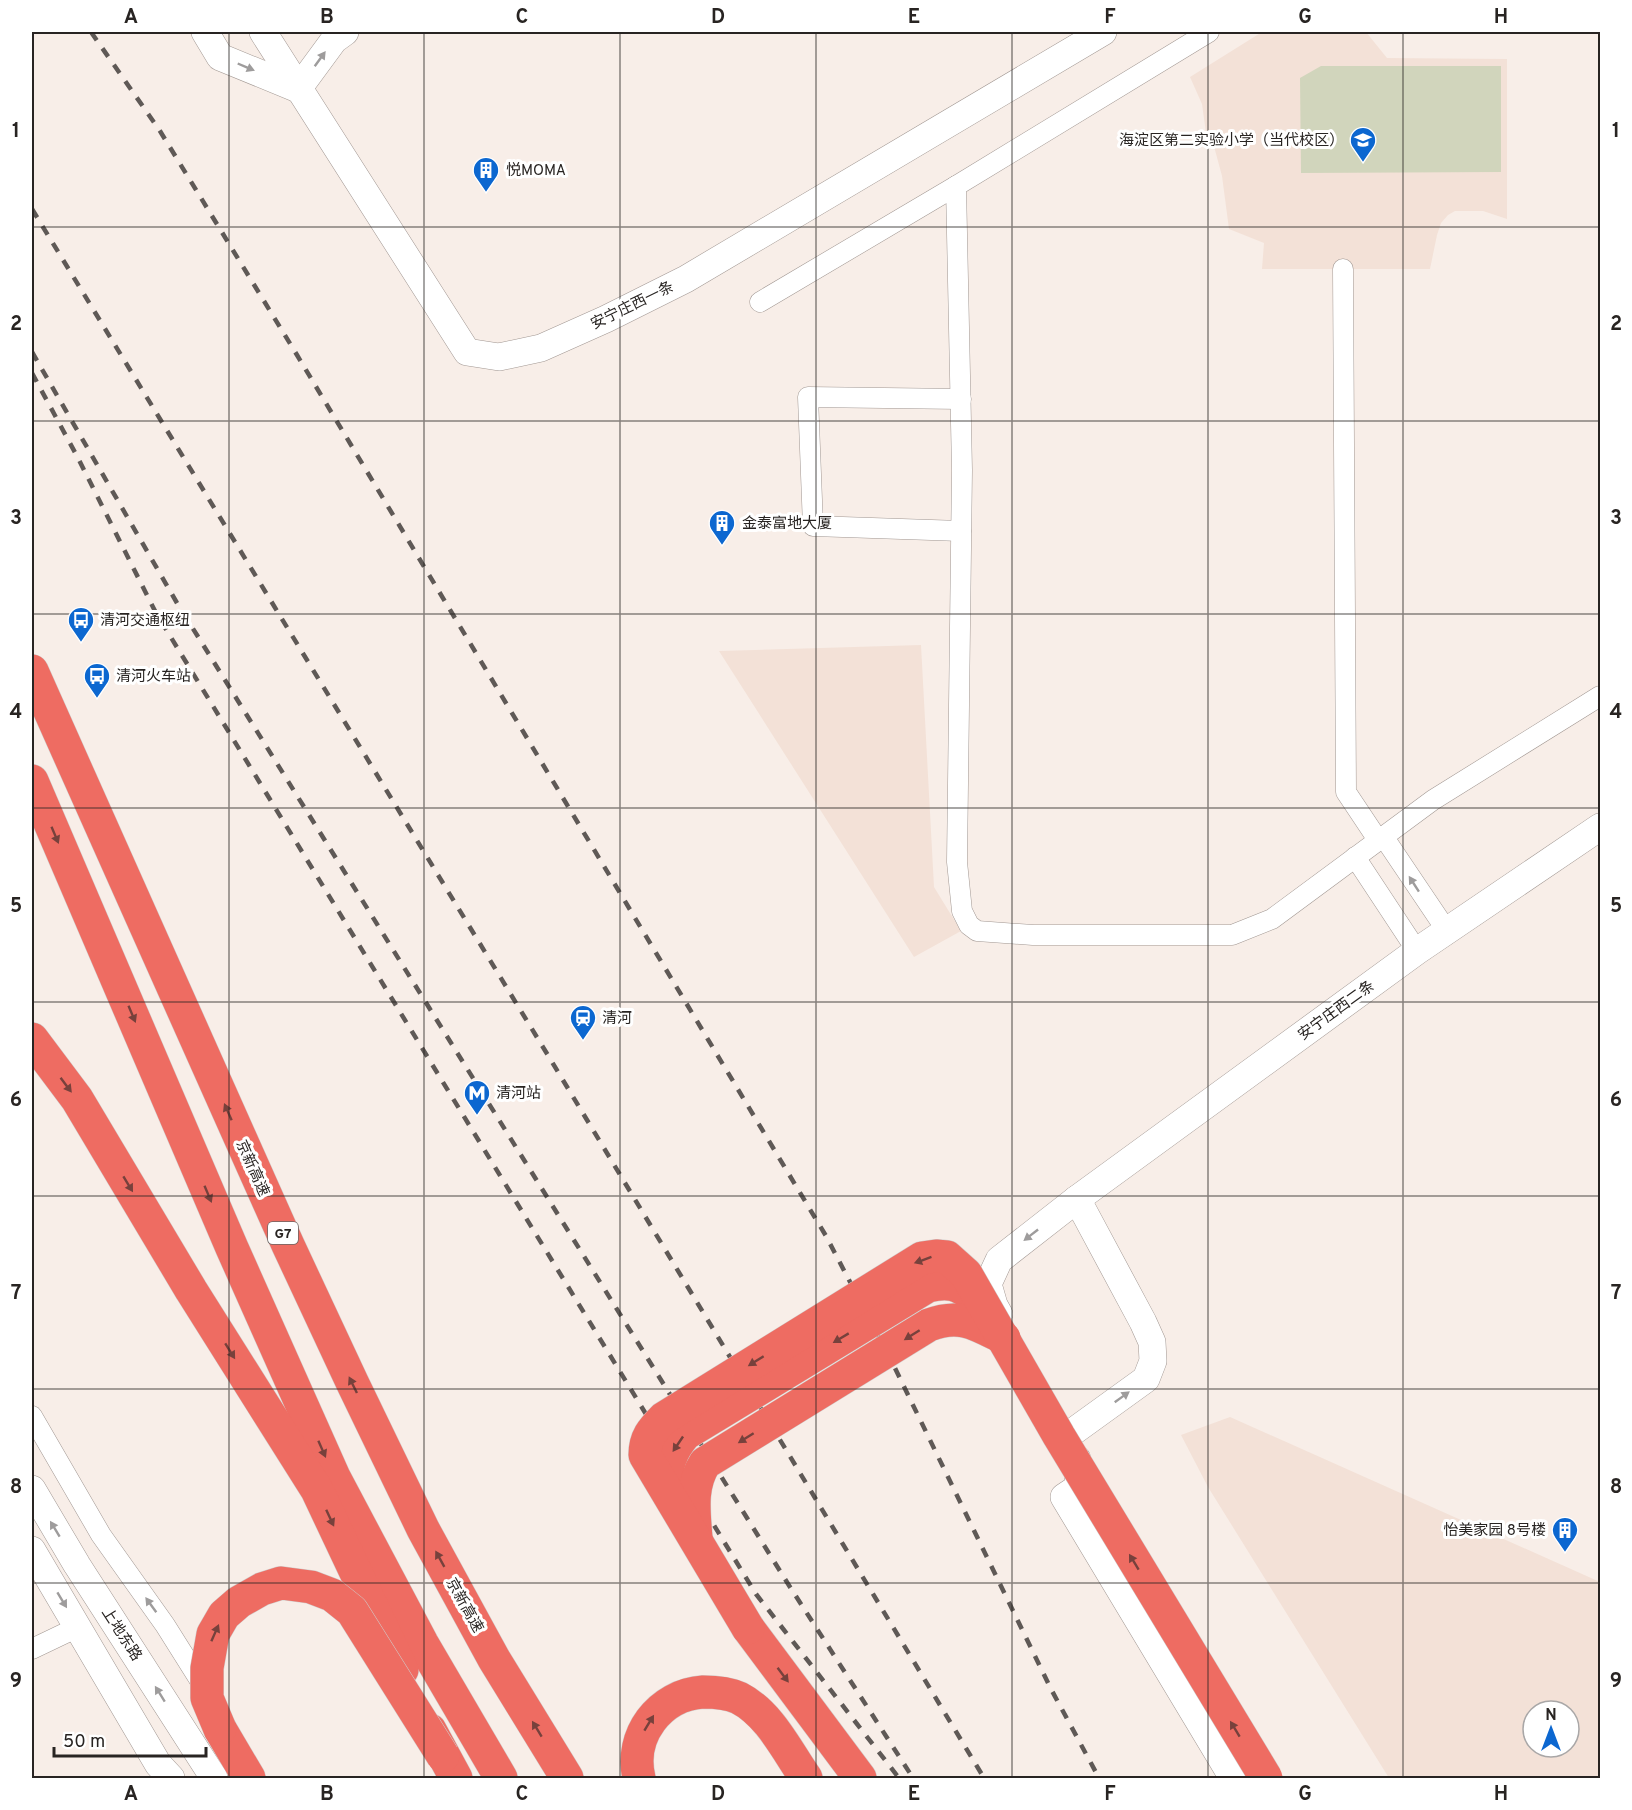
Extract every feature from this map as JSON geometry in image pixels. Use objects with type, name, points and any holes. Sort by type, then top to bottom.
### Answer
[{"type":"highway","name":"京新高速","points":[[32,671],[288,1245],[352,1382],[423,1529],[494,1659],[567,1779]]},
{"type":"highway","points":[[32,782],[232,1248],[334,1477],[422,1643],[501,1779]]},
{"type":"highway","points":[[32,1038],[77,1099],[191,1290],[317,1490],[449,1767]]},
{"type":"highway","points":[[855,1773],[748,1628],[645,1455],[645,1443],[650,1432],[664,1418],[922,1258],[936,1256],[947,1257],[966,1274],[1059,1436],[1266,1779]]},
{"type":"highway","points":[[697,1541],[694,1510],[695,1486],[698,1473],[705,1463],[929,1325],[944,1319],[963,1319],[1004,1338]]},
{"type":"highway","points":[[249,1779],[220,1729],[207,1698],[209,1649],[213,1634],[224,1616],[262,1588],[281,1583],[311,1587],[332,1595],[352,1611],[449,1767]]},
{"type":"highway","points":[[639,1779],[635,1763],[638,1746],[656,1713],[674,1700],[692,1693],[716,1692],[738,1697],[755,1709],[771,1726],[806,1779]]},
{"type":"street","points":[[205,32],[220,57],[298,89],[334,40],[345,32]]},
{"type":"street","name":"安宁庄西一条","points":[[273,35],[298,89],[466,352],[499,357],[541,348],[686,279],[1103,32]]},
{"type":"street","points":[[760,302],[1209,32]]},
{"type":"street","points":[[956,186],[961,399],[957,862],[962,911],[969,925],[977,931],[1033,935],[1232,935],[1272,919],[1432,800],[1600,696]]},
{"type":"street","points":[[1343,269],[1346,792],[1447,931]]},
{"type":"street","points":[[961,399],[808,397],[813,526],[961,531]]},
{"type":"street","name":"安宁庄西二条","points":[[1074,1431],[994,1305],[988,1284],[999,1260],[1077,1199],[1417,951],[1600,827]]},
{"type":"street","points":[[1355,856],[1417,951]]},
{"type":"street","points":[[1077,1199],[1143,1322],[1152,1342],[1153,1362],[1146,1379],[1074,1431],[1079,1487],[1064,1497],[1233,1779]]},
{"type":"street","points":[[32,1416],[101,1535],[165,1624],[261,1779]]},
{"type":"street","name":"上地东路","points":[[32,1489],[77,1565],[214,1779]]},
{"type":"street","points":[[32,1550],[158,1764],[171,1779]]},
{"type":"street","points":[[32,1649],[78,1627]]},
{"type":"shaded area","name":"海淀区第二实验小学（当代校区）","points":[[1262,32],[1366,32],[1387,58],[1507,59],[1507,219],[1483,211],[1455,211],[1448,215],[1441,223],[1437,235],[1430,269],[1262,269],[1264,243],[1229,229],[1222,176],[1215,150],[1206,133],[1202,104],[1190,77]]},
{"type":"shaded area","points":[[921,645],[934,887],[961,931],[914,957],[719,651]]},
{"type":"shaded area","points":[[1230,1417],[1600,1582],[1600,1778],[1389,1778],[1208,1487],[1181,1435]]},
{"type":"green space","points":[[1321,66],[1501,66],[1501,172],[1301,173],[1300,78]]},
{"type":"railway","points":[[91,32],[160,131],[297,355],[826,1236],[895,1368],[1051,1689],[1099,1778]]},
{"type":"railway","points":[[32,209],[549,1057],[984,1778]]},
{"type":"railway","points":[[32,352],[177,603],[790,1587],[913,1778]]},
{"type":"railway","points":[[32,373],[78,458],[156,613],[756,1594],[899,1778]]},
{"type":"place","name":"海淀区第二实验小学（当代校区）","points":[[1363,163]]},
{"type":"place","name":"悦MOMA","points":[[486,193]]},
{"type":"place","name":"金泰富地大厦","points":[[722,546]]},
{"type":"place","name":"清河交通枢纽","points":[[81,643]]},
{"type":"place","name":"清河火车站","points":[[97,699]]},
{"type":"place","name":"清河","points":[[583,1041]]},
{"type":"place","name":"清河站","points":[[477,1116]]},
{"type":"place","name":"怡美家园 8号楼","points":[[1565,1553]]}]
